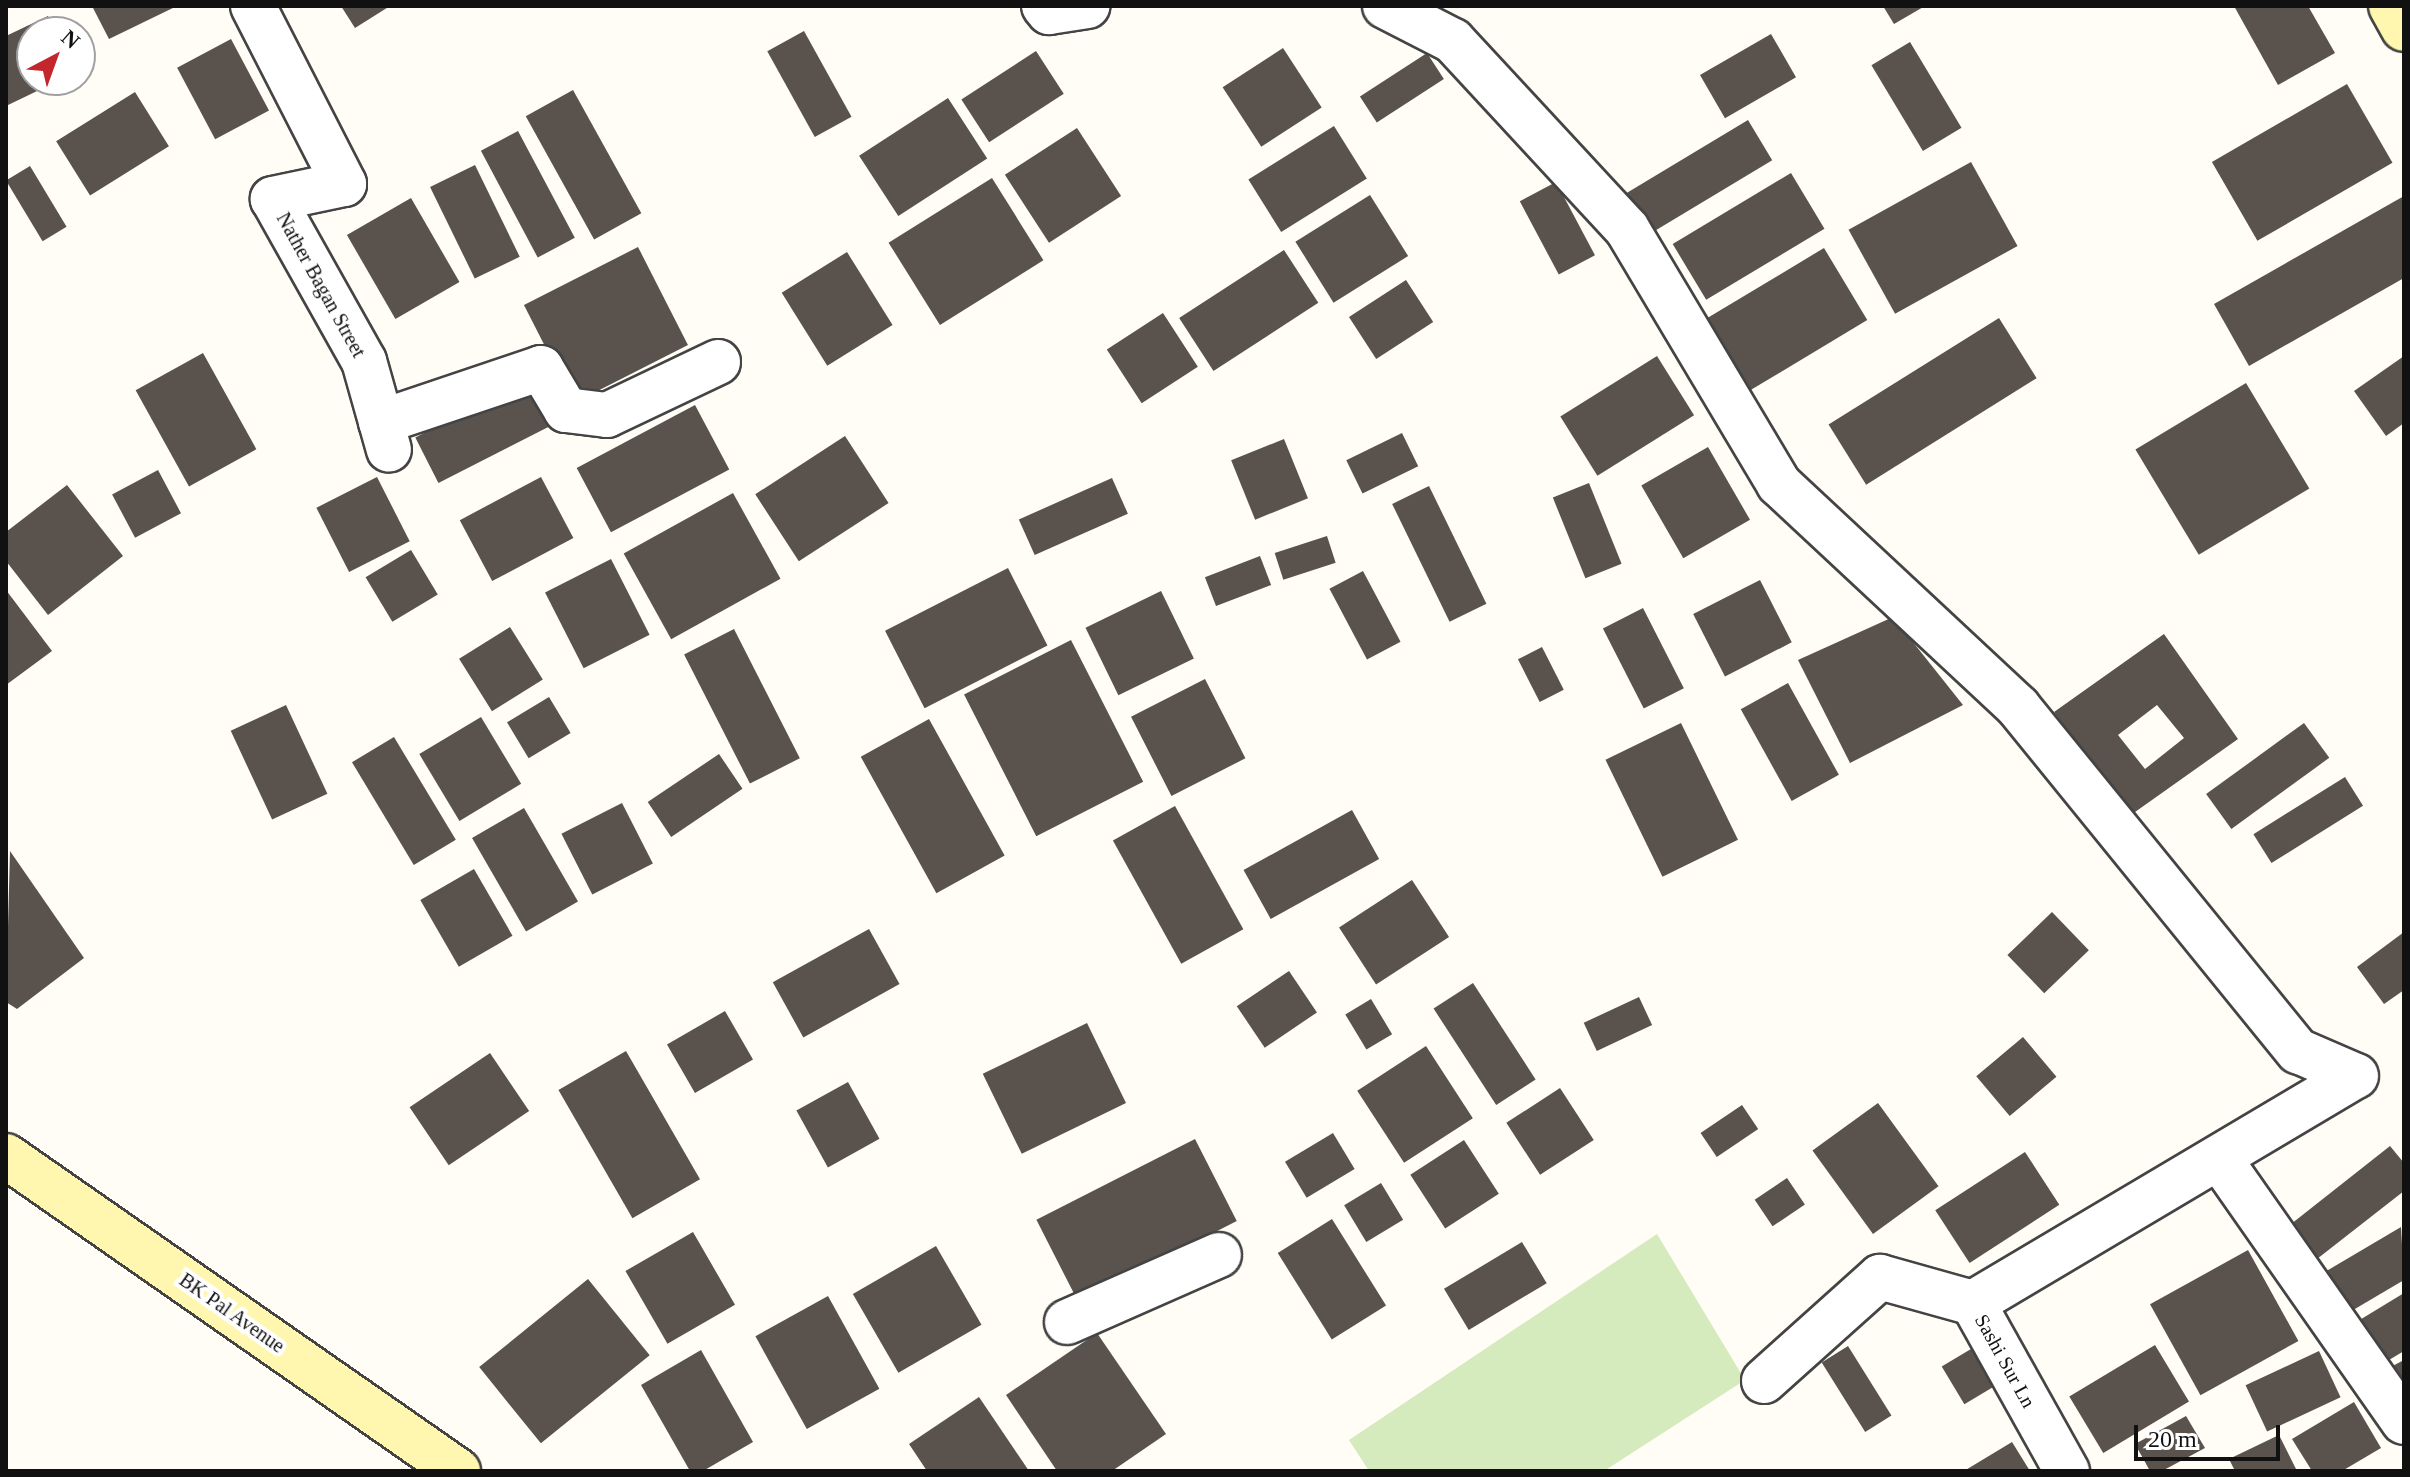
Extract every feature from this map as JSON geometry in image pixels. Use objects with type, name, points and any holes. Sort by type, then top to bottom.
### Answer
[{"type":"main road","points":[[2391,6],[2404,29]]},
{"type":"main road","name":"BK Pal Avenue","points":[[6,1156],[458,1471]]},
{"type":"street","name":"Nather Bagan Street","points":[[253,6],[344,184],[273,199],[364,361],[385,436],[541,368],[566,410],[607,415],[718,362]]},
{"type":"street","points":[[1044,6],[1049,12],[1088,6]]},
{"type":"street","points":[[1385,6],[1455,24],[1627,229],[1779,484],[2018,707],[2298,1051],[2356,1076],[1973,1303]]},
{"type":"street","points":[[2219,1158],[2404,1422]]},
{"type":"street","points":[[1067,1322],[1219,1255]]},
{"type":"street","name":"Sashi Sur Ln","points":[[1764,1381],[1880,1277],[1973,1303],[2067,1471]]},
{"type":"green space","points":[[1657,1234],[1745,1380],[1604,1471],[1369,1471],[1349,1440]]},
{"type":"building","points":[[92,6],[177,6],[109,39]]},
{"type":"building","points":[[341,6],[390,6],[355,28]]},
{"type":"building","points":[[1883,6],[1925,6],[1894,24]]},
{"type":"building","points":[[2234,6],[2308,6],[2335,53],[2278,85]]},
{"type":"building","points":[[16,31],[16,96],[27,96],[6,106],[6,36]]},
{"type":"building","points":[[804,31],[852,117],[815,137],[767,51]]},
{"type":"building","points":[[1771,34],[1796,77],[1725,118],[1700,75]]},
{"type":"building","points":[[231,39],[269,111],[215,139],[177,68]]},
{"type":"building","points":[[1910,42],[1962,128],[1923,151],[1871,65]]},
{"type":"building","points":[[1283,48],[1322,108],[1261,147],[1223,87]]},
{"type":"building","points":[[1036,51],[1064,94],[989,142],[961,99]]},
{"type":"building","points":[[1427,53],[1444,79],[1377,123],[1360,97]]},
{"type":"building","points":[[2347,84],[2392,163],[2257,241],[2212,162]]},
{"type":"building","points":[[573,90],[641,213],[594,240],[526,116]]},
{"type":"building","points":[[135,92],[169,146],[90,196],[56,141]]},
{"type":"building","points":[[948,98],[987,158],[898,216],[859,156]]},
{"type":"building","points":[[1748,120],[1772,160],[1649,234],[1625,194]]},
{"type":"building","points":[[1334,126],[1367,179],[1281,232],[1248,180]]},
{"type":"building","points":[[1077,128],[1121,196],[1049,243],[1005,175]]},
{"type":"building","points":[[518,131],[575,238],[538,258],[481,151]]},
{"type":"building","points":[[1971,162],[2018,246],[1895,314],[1849,230]]},
{"type":"building","points":[[475,165],[520,257],[475,279],[430,187]]},
{"type":"building","points":[[30,166],[67,227],[43,241],[6,180]]},
{"type":"building","points":[[1791,173],[1824,229],[1706,300],[1673,244]]},
{"type":"building","points":[[992,178],[1043,260],[940,325],[889,243]]},
{"type":"building","points":[[1556,182],[1595,255],[1559,275],[1520,201]]},
{"type":"building","points":[[1370,195],[1408,256],[1334,303],[1295,242]]},
{"type":"building","points":[[2404,196],[2404,278],[2249,366],[2214,304]]},
{"type":"building","points":[[411,198],[460,282],[395,319],[347,235]]},
{"type":"building","points":[[638,247],[688,345],[574,403],[524,305]]},
{"type":"building","points":[[1824,248],[1867,320],[1749,391],[1706,319]]},
{"type":"building","points":[[1284,250],[1318,303],[1213,371],[1179,318]]},
{"type":"building","points":[[847,252],[893,325],[827,366],[782,293]]},
{"type":"building","points":[[1406,280],[1433,322],[1376,359],[1349,317]]},
{"type":"building","points":[[1163,313],[1198,367],[1142,403],[1107,349]]},
{"type":"building","points":[[1999,318],[2037,378],[1866,485],[1829,425]]},
{"type":"building","points":[[203,353],[256,449],[189,487],[136,390]]},
{"type":"building","points":[[1657,356],[1694,415],[1597,476],[1560,416]]},
{"type":"building","points":[[2404,356],[2404,423],[2386,436],[2354,391]]},
{"type":"building","points":[[532,378],[555,423],[438,483],[415,437]]},
{"type":"building","points":[[2246,383],[2309,488],[2199,555],[2135,449]]},
{"type":"building","points":[[695,405],[729,469],[611,532],[577,468]]},
{"type":"building","points":[[1402,433],[1418,466],[1362,493],[1346,460]]},
{"type":"building","points":[[845,436],[889,503],[799,561],[755,494]]},
{"type":"building","points":[[1284,439],[1308,498],[1255,520],[1231,460]]},
{"type":"building","points":[[1708,447],[1750,520],[1683,558],[1641,486]]},
{"type":"building","points":[[158,470],[181,513],[135,538],[112,494]]},
{"type":"building","points":[[377,477],[410,541],[349,572],[316,508]]},
{"type":"building","points":[[541,477],[573,538],[492,581],[460,520]]},
{"type":"building","points":[[1112,478],[1128,514],[1035,555],[1019,519]]},
{"type":"building","points":[[1589,483],[1622,564],[1585,578],[1553,498]]},
{"type":"building","points":[[67,485],[123,556],[48,615],[6,561],[6,532]]},
{"type":"building","points":[[1429,486],[1486,604],[1450,622],[1392,504]]},
{"type":"building","points":[[733,493],[781,579],[671,639],[624,554]]},
{"type":"building","points":[[1327,536],[1336,563],[1283,580],[1275,553]]},
{"type":"building","points":[[411,550],[438,595],[392,622],[366,577]]},
{"type":"building","points":[[1260,556],[1271,585],[1216,606],[1205,577]]},
{"type":"building","points":[[611,559],[650,635],[584,668],[545,593]]},
{"type":"building","points":[[1008,568],[1047,646],[925,708],[885,631]]},
{"type":"building","points":[[1363,571],[1401,642],[1367,659],[1329,589]]},
{"type":"building","points":[[1760,580],[1792,642],[1725,676],[1693,614]]},
{"type":"building","points":[[6,590],[52,651],[6,685]]},
{"type":"building","points":[[1161,591],[1194,658],[1118,695],[1086,628]]},
{"type":"building","points":[[1643,608],[1684,688],[1644,709],[1603,628]]},
{"type":"building","points":[[1893,617],[1963,705],[1850,763],[1798,660]]},
{"type":"building","points":[[510,627],[543,680],[492,711],[459,659]]},
{"type":"building","points":[[734,629],[800,758],[750,784],[684,654]]},
{"type":"building","points":[[2164,634],[2238,739],[2128,817],[2054,712]],"holes":[[[2157,705],[2184,738],[2145,769],[2118,735]]]},
{"type":"building","points":[[1071,640],[1143,782],[1036,836],[964,694]]},
{"type":"building","points":[[1542,647],[1564,690],[1540,702],[1518,659]]},
{"type":"building","points":[[1205,679],[1245,758],[1171,796],[1131,717]]},
{"type":"building","points":[[1788,683],[1839,775],[1792,801],[1741,709]]},
{"type":"building","points":[[549,697],[571,733],[529,758],[507,722]]},
{"type":"building","points":[[286,705],[327,794],[272,820],[231,731]]},
{"type":"building","points":[[481,717],[521,784],[459,821],[419,754]]},
{"type":"building","points":[[929,719],[1005,855],[936,893],[861,757]]},
{"type":"building","points":[[1681,723],[1738,840],[1662,877],[1606,760]]},
{"type":"building","points":[[2304,723],[2329,758],[2231,829],[2206,794]]},
{"type":"building","points":[[394,737],[456,840],[414,865],[352,762]]},
{"type":"building","points":[[719,754],[742,789],[671,837],[648,802]]},
{"type":"building","points":[[2345,777],[2363,806],[2271,863],[2253,834]]},
{"type":"building","points":[[622,803],[653,864],[592,894],[561,834]]},
{"type":"building","points":[[1175,806],[1243,929],[1181,964],[1113,840]]},
{"type":"building","points":[[524,808],[578,902],[526,932],[472,838]]},
{"type":"building","points":[[1352,810],[1379,859],[1271,919],[1244,870]]},
{"type":"building","points":[[10,851],[84,958],[17,1009],[6,1002]]},
{"type":"building","points":[[474,869],[512,936],[459,967],[420,900]]},
{"type":"building","points":[[1412,880],[1449,937],[1376,984],[1339,927]]},
{"type":"building","points":[[2052,912],[2089,950],[2044,993],[2007,955]]},
{"type":"building","points":[[869,929],[900,984],[803,1037],[773,982]]},
{"type":"building","points":[[2404,932],[2404,990],[2384,1004],[2357,967]]},
{"type":"building","points":[[1289,971],[1317,1012],[1265,1048],[1237,1006]]},
{"type":"building","points":[[1473,983],[1536,1079],[1496,1105],[1434,1009]]},
{"type":"building","points":[[1639,997],[1652,1025],[1597,1051],[1584,1023]]},
{"type":"building","points":[[1371,999],[1392,1034],[1366,1050],[1345,1014]]},
{"type":"building","points":[[725,1011],[753,1059],[695,1093],[667,1044]]},
{"type":"building","points":[[1087,1023],[1126,1103],[1022,1154],[983,1074]]},
{"type":"building","points":[[2023,1037],[2056,1077],[2010,1116],[1976,1076]]},
{"type":"building","points":[[1426,1046],[1473,1118],[1404,1163],[1357,1091]]},
{"type":"building","points":[[626,1051],[700,1179],[632,1218],[558,1090]]},
{"type":"building","points":[[490,1053],[529,1111],[449,1165],[410,1107]]},
{"type":"building","points":[[848,1082],[880,1139],[828,1167],[796,1111]]},
{"type":"building","points":[[1560,1088],[1594,1140],[1540,1175],[1506,1123]]},
{"type":"building","points":[[1878,1103],[1939,1186],[1873,1234],[1812,1151]]},
{"type":"building","points":[[1742,1105],[1758,1129],[1717,1157],[1701,1133]]},
{"type":"building","points":[[1333,1133],[1355,1169],[1307,1198],[1285,1162]]},
{"type":"building","points":[[1195,1139],[1237,1221],[1078,1302],[1036,1220]]},
{"type":"building","points":[[1464,1140],[1499,1194],[1445,1229],[1410,1175]]},
{"type":"building","points":[[2390,1146],[2404,1163],[2404,1191],[2308,1266],[2281,1232]]},
{"type":"building","points":[[2025,1152],[2059,1205],[1970,1263],[1935,1210]]},
{"type":"building","points":[[1787,1178],[1805,1205],[1773,1226],[1755,1200]]},
{"type":"building","points":[[1381,1183],[1403,1220],[1366,1242],[1344,1205]]},
{"type":"building","points":[[1332,1219],[1386,1306],[1332,1339],[1278,1253]]},
{"type":"building","points":[[2401,1227],[2404,1280],[2343,1316],[2318,1276]]},
{"type":"building","points":[[693,1232],[735,1305],[667,1344],[625,1271]]},
{"type":"building","points":[[1522,1242],[1547,1283],[1469,1330],[1444,1289]]},
{"type":"building","points":[[936,1246],[982,1325],[898,1373],[853,1294]]},
{"type":"building","points":[[2248,1250],[2298,1341],[2200,1395],[2150,1304]]},
{"type":"building","points":[[588,1279],[650,1355],[541,1443],[479,1367]]},
{"type":"building","points":[[2404,1293],[2404,1351],[2384,1363],[2358,1321]]},
{"type":"building","points":[[828,1296],[879,1389],[807,1429],[755,1336]]},
{"type":"building","points":[[1097,1333],[1166,1434],[1112,1471],[1057,1471],[1006,1395]]},
{"type":"building","points":[[2155,1345],[2189,1402],[2103,1453],[2069,1397]]},
{"type":"building","points":[[1848,1346],[1891,1416],[1865,1432],[1822,1362]]},
{"type":"building","points":[[1976,1346],[1999,1384],[1964,1404],[1942,1367]]},
{"type":"building","points":[[701,1350],[753,1442],[703,1471],[690,1471],[641,1385]]},
{"type":"building","points":[[2319,1351],[2341,1397],[2267,1431],[2246,1385]]},
{"type":"building","points":[[2404,1360],[2404,1410],[2383,1371]]},
{"type":"building","points":[[979,1397],[1029,1471],[927,1471],[909,1444]]},
{"type":"building","points":[[2354,1402],[2381,1448],[2342,1471],[2312,1471],[2292,1439]]},
{"type":"building","points":[[2186,1416],[2205,1448],[2162,1471],[2150,1471],[2135,1444]]},
{"type":"building","points":[[2279,1435],[2297,1471],[2235,1471],[2229,1459]]},
{"type":"building","points":[[2012,1442],[2030,1471],[1964,1471]]}]
